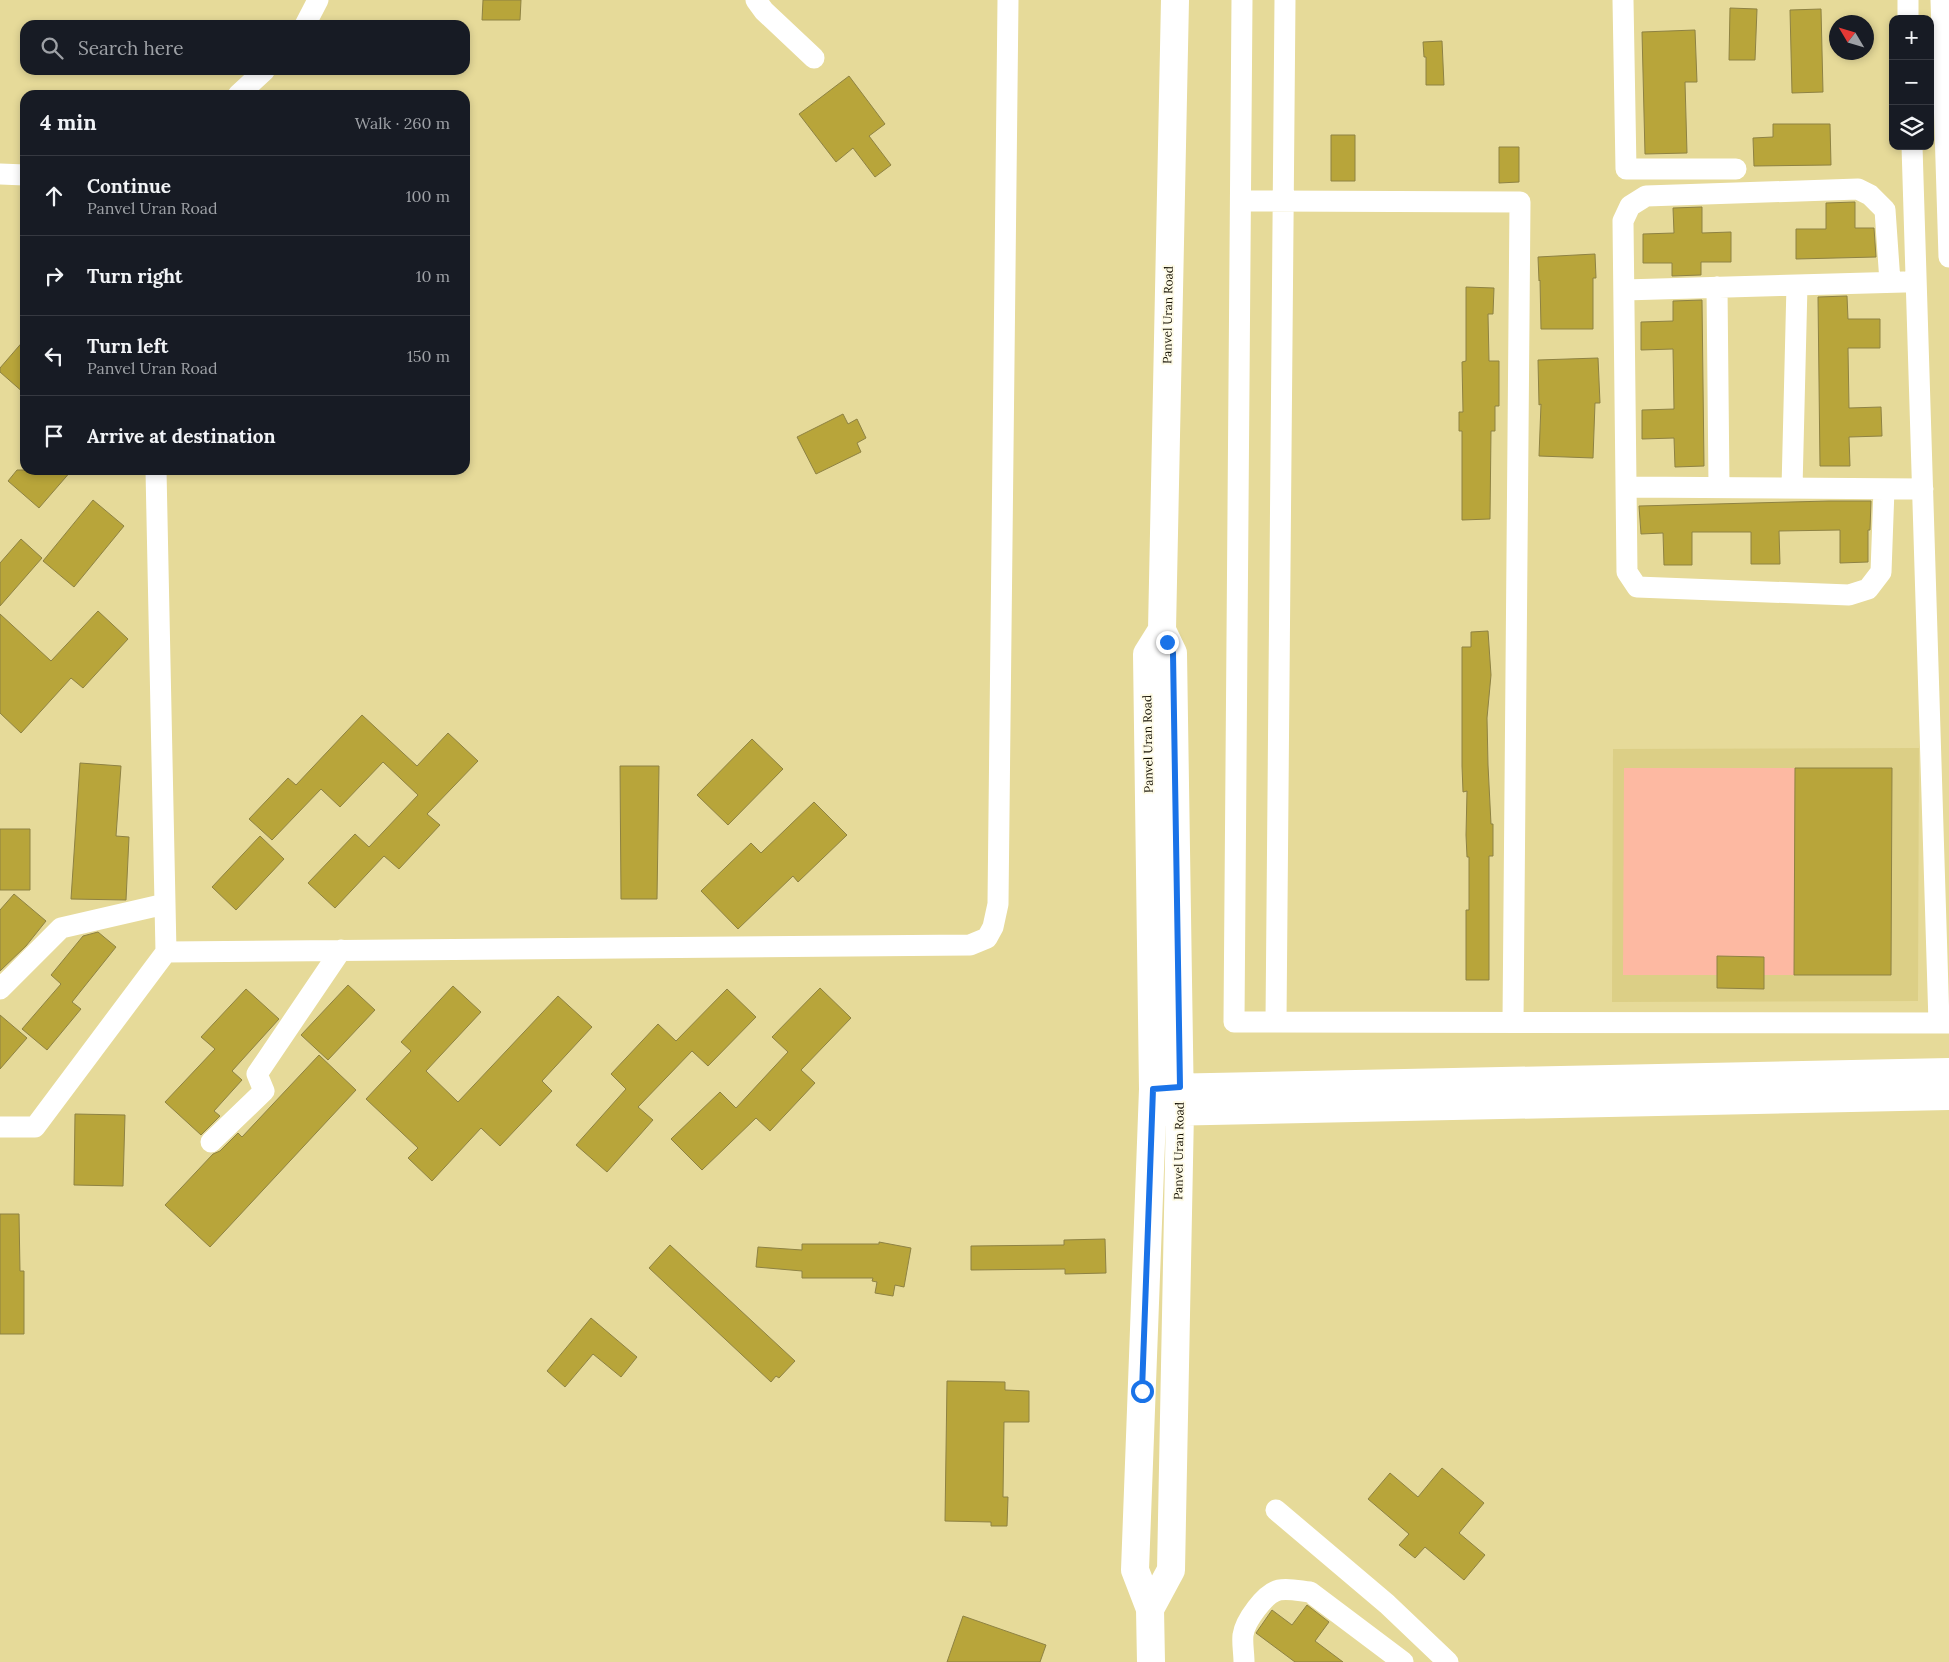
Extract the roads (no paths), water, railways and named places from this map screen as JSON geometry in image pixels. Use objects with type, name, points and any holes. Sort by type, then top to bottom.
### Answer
[{"type":"main road","name":"Panvel Uran Road","points":[[1150,1609],[1172,1570],[1180,1099],[1173,653],[1162,630],[1175,0]]},
{"type":"main road","name":"Panvel Uran Road","points":[[1152,1662],[1150,1609],[1135,1570],[1152,1100],[1147,654],[1162,630]]},
{"type":"main road","points":[[1550,1092],[1949,1072]]},
{"type":"main road","points":[[1152,1100],[1550,1092],[1949,1096]]},
{"type":"street","points":[[308,20],[318,0]]},
{"type":"street","points":[[756,0],[764,11],[814,58]]},
{"type":"street","points":[[166,952],[970,945],[987,938],[998,904],[1008,0]]},
{"type":"street","points":[[1242,0],[1234,1022],[1944,1023],[1923,489],[1912,150]]},
{"type":"street","points":[[1276,1022],[1285,0]]},
{"type":"street","points":[[1623,0],[1626,169],[1736,169]]},
{"type":"street","points":[[1908,0],[1908,15]]},
{"type":"street","points":[[1941,0],[1949,257]]},
{"type":"street","points":[[243,90],[260,75]]},
{"type":"street","points":[[0,174],[20,175]]},
{"type":"street","points":[[1884,489],[1882,572],[1868,589],[1849,595],[1637,587],[1627,572],[1623,221],[1630,206],[1646,196],[1858,189],[1870,195],[1885,210],[1890,282]]},
{"type":"street","points":[[1241,201],[1520,202],[1513,1022]]},
{"type":"street","points":[[1624,290],[1917,281]]},
{"type":"street","points":[[1792,488],[1797,285]]},
{"type":"street","points":[[1717,287],[1719,487]]},
{"type":"street","points":[[0,1127],[36,1127],[166,952],[156,475]]},
{"type":"street","points":[[1626,487],[1923,489]]},
{"type":"street","points":[[0,989],[61,928],[165,904]]},
{"type":"street","points":[[211,1142],[264,1091],[257,1074],[341,950]]},
{"type":"street","points":[[1276,1510],[1387,1604],[1448,1662]]},
{"type":"street","points":[[1244,1662],[1243,1634],[1249,1616],[1277,1590],[1310,1592],[1403,1662]]}]
